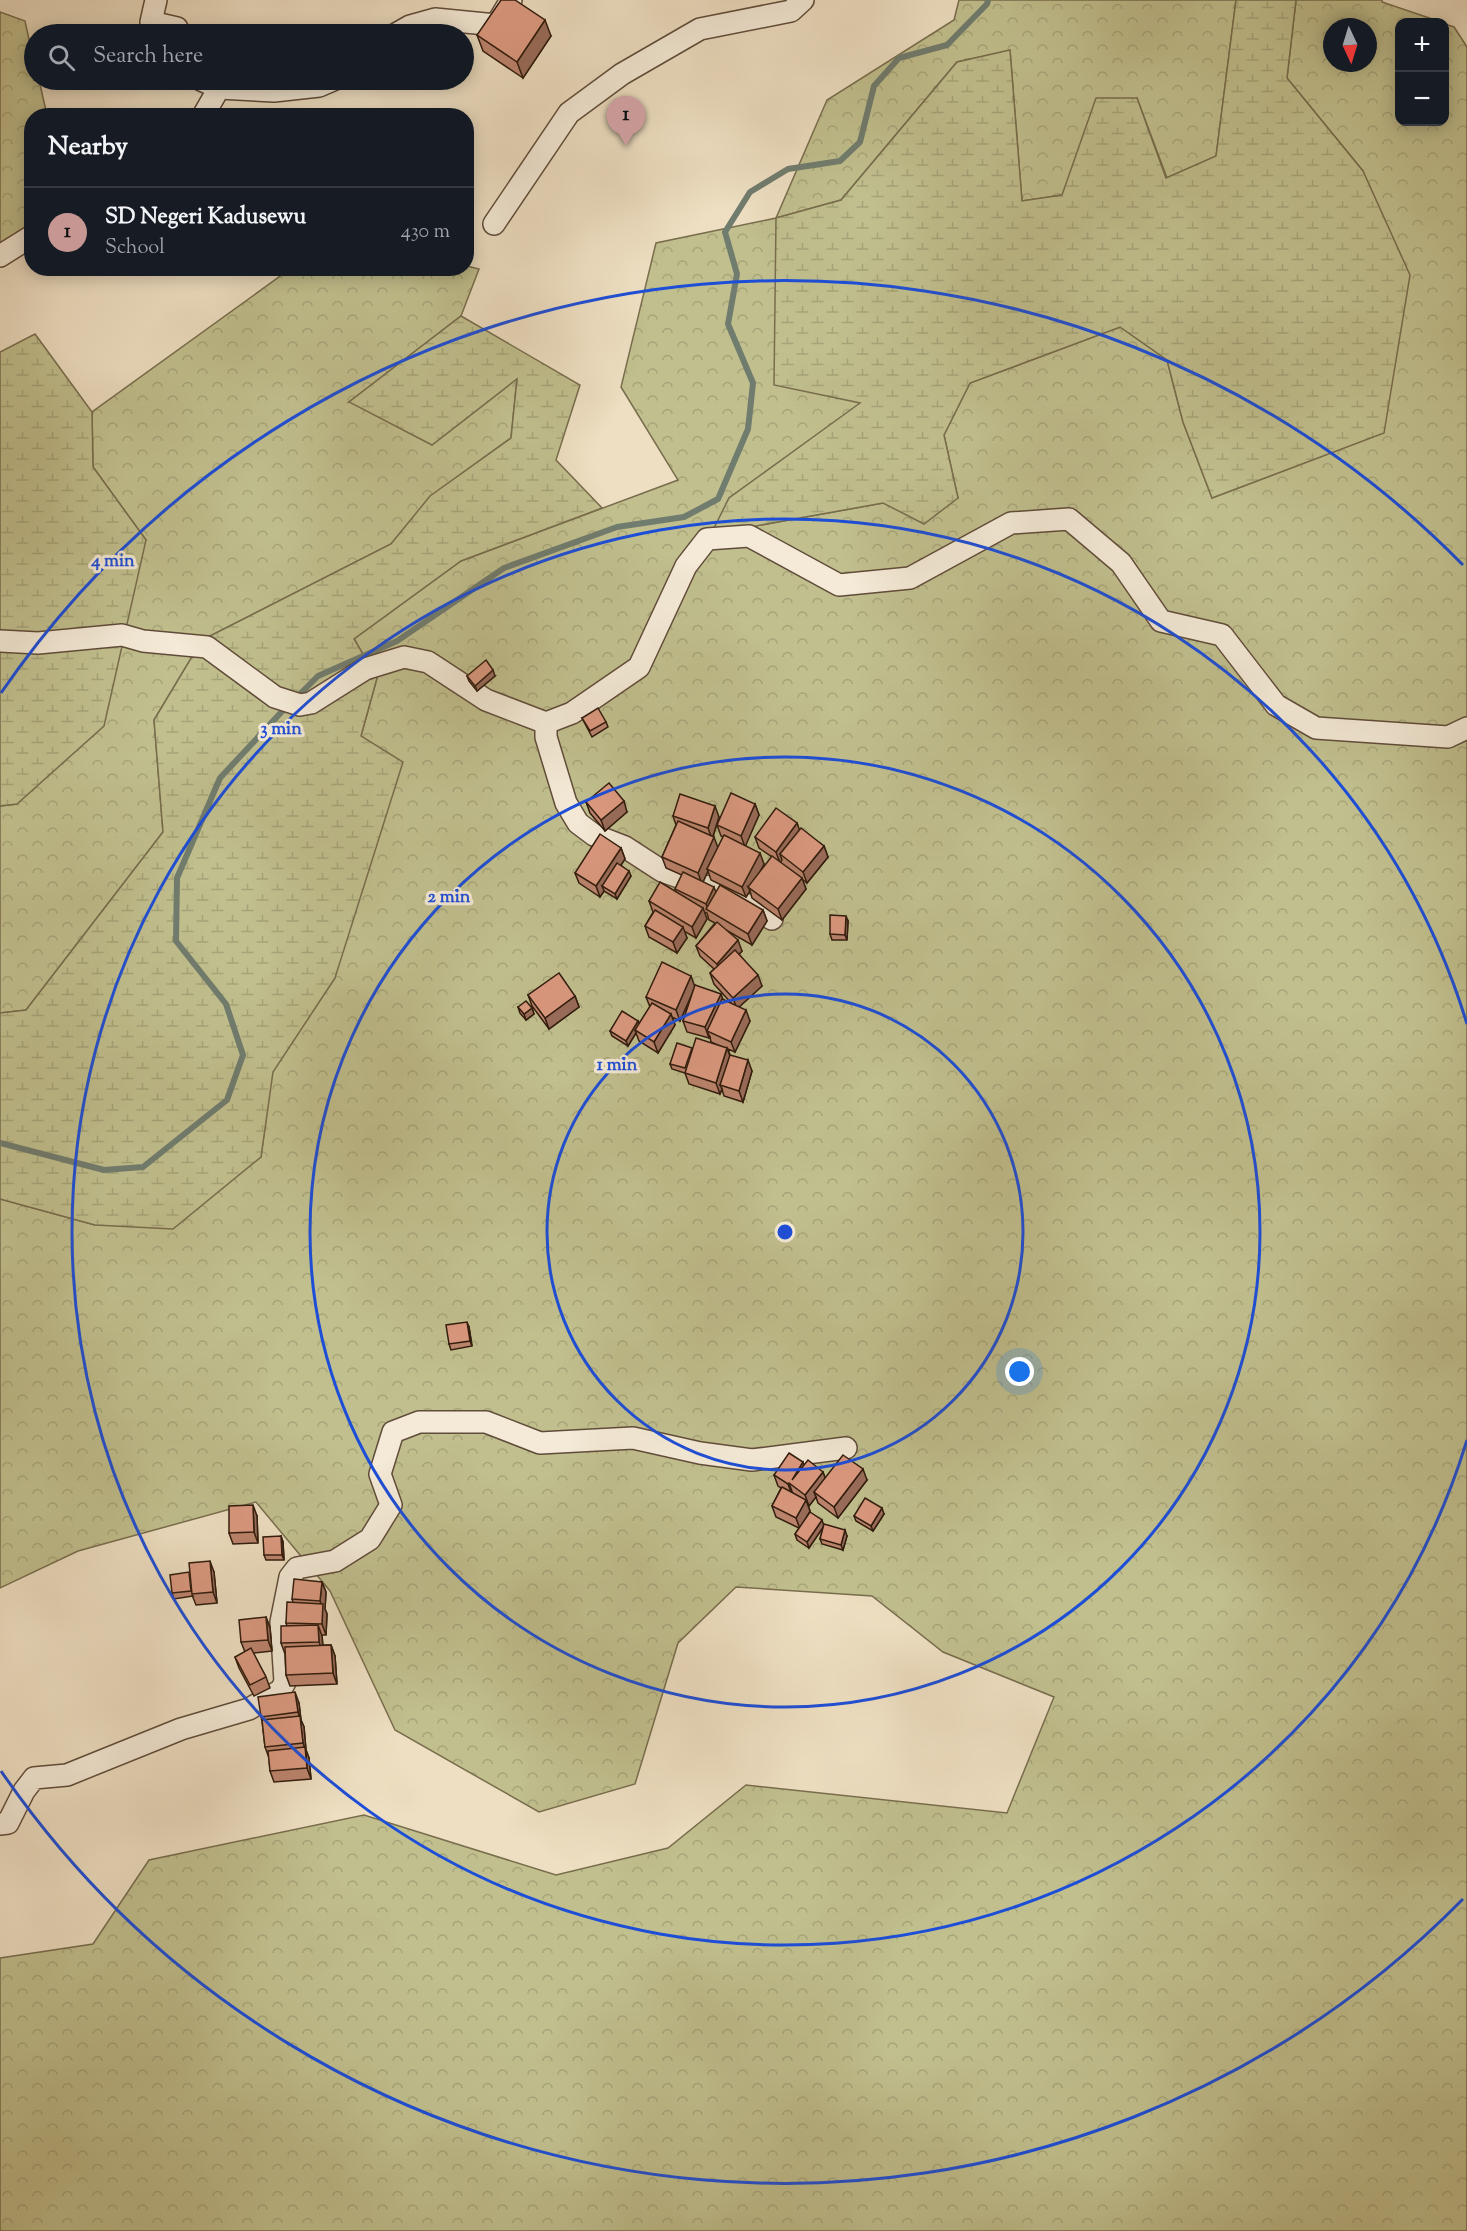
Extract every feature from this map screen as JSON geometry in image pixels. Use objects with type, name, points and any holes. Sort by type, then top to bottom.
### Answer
[{"type":"street","points":[[156,0],[151,22],[160,24]]},
{"type":"street","points":[[418,24],[435,19],[496,26],[511,0]]},
{"type":"street","points":[[494,224],[569,113],[622,74],[700,29],[790,11],[803,0]]},
{"type":"street","points":[[205,108],[209,90]]},
{"type":"street","points":[[265,90],[283,90]]},
{"type":"street","points":[[0,256],[24,241]]},
{"type":"street","points":[[0,641],[38,643],[122,636],[143,641],[207,647],[275,697],[300,705],[311,703],[365,669],[404,657],[428,662],[486,700],[546,723],[573,713],[639,667],[686,566],[707,539],[749,536],[839,585],[910,578],[1011,523],[1070,519],[1121,563],[1161,621],[1222,635],[1276,705],[1316,728],[1448,737],[1467,728]]},
{"type":"street","points":[[546,723],[546,737],[566,803],[578,823],[594,835],[625,847],[662,871],[728,894],[772,919]]},
{"type":"street","points":[[0,1824],[8,1823],[24,1791],[34,1778],[67,1775],[181,1729],[249,1709],[281,1690],[285,1682],[281,1622],[290,1577],[297,1568],[335,1561],[370,1539],[391,1505],[380,1474],[393,1432],[418,1422],[486,1422],[540,1443],[633,1438],[700,1453],[752,1460],[846,1448]]},
{"type":"green space","points":[[959,0],[1236,0],[1216,157],[1167,178],[1137,98],[1062,195],[1022,201],[1010,51],[957,62],[841,200],[776,218],[827,100],[954,20]]},
{"type":"green space","points":[[1236,0],[1296,0],[1287,78],[1363,171],[1410,275],[1384,433],[1212,498],[1183,422],[1167,360],[1120,327],[970,383],[944,435],[958,498],[924,524],[883,503],[711,534],[729,498],[860,403],[774,385],[776,218],[841,200],[957,62],[1010,50],[1022,201],[1062,195],[1096,98],[1137,98],[1166,178],[1216,156]]},
{"type":"green space","points":[[1296,0],[1382,0],[1382,2],[1429,18],[1395,18],[1395,126],[1449,126],[1449,25],[1454,27],[1467,47],[1467,2231],[0,2231],[0,1958],[93,1944],[149,1860],[364,1815],[556,1875],[668,1848],[746,1785],[1007,1813],[1054,1697],[943,1652],[872,1596],[736,1587],[678,1643],[635,1784],[539,1812],[395,1730],[330,1591],[256,1502],[78,1551],[0,1588],[0,1199],[95,1225],[261,1157],[272,1072],[335,978],[361,736],[377,678],[354,639],[461,561],[678,480],[621,387],[656,243],[776,218],[861,403],[729,498],[712,534],[883,503],[958,498],[944,435],[970,383],[1120,327],[1167,360],[1183,422],[1212,498],[1384,432],[1363,171],[1287,78]]},
{"type":"green space","points":[[0,12],[25,21],[24,90],[41,90],[45,108],[24,108],[24,233],[0,251]]},
{"type":"green space","points":[[474,268],[479,269],[461,316],[349,402],[517,378],[511,438],[431,496],[391,544],[202,640],[154,720],[163,832],[26,1010],[0,1013],[0,806],[17,804],[146,540],[93,467],[92,412],[280,276],[474,276]]},
{"type":"green space","points":[[461,316],[580,385],[556,460],[602,508],[461,561],[354,639],[377,678],[361,736],[403,762],[335,978],[273,1072],[261,1157],[173,1229],[95,1225],[0,1199],[0,1013],[26,1010],[163,832],[154,720],[202,640],[391,544],[430,496],[511,438],[517,379],[432,445],[349,402]]},
{"type":"green space","points":[[35,334],[92,412],[93,467],[146,540],[104,726],[17,804],[0,806],[0,352]]},
{"type":"building","points":[[501,0],[515,0],[545,20],[517,62],[477,35]]},
{"type":"building","points":[[486,660],[493,670],[475,686],[467,676]]},
{"type":"building","points":[[598,708],[606,722],[590,731],[582,718]]},
{"type":"building","points":[[609,783],[624,801],[601,820],[586,802]]},
{"type":"building","points":[[731,793],[755,804],[741,836],[717,825]]},
{"type":"building","points":[[680,794],[715,806],[708,828],[673,816]]},
{"type":"building","points":[[776,808],[797,823],[776,852],[755,837]]},
{"type":"building","points":[[678,821],[714,837],[698,873],[662,857]]},
{"type":"building","points":[[801,828],[824,846],[803,872],[780,854]]},
{"type":"building","points":[[600,834],[621,848],[596,886],[575,873]]},
{"type":"building","points":[[724,835],[760,853],[742,887],[707,869]]},
{"type":"building","points":[[772,856],[802,878],[778,909],[748,887]]},
{"type":"building","points":[[617,863],[629,871],[615,894],[602,886]]},
{"type":"building","points":[[683,872],[714,887],[706,904],[675,889]]},
{"type":"building","points":[[660,882],[703,908],[692,927],[649,901]]},
{"type":"building","points":[[720,885],[763,910],[748,934],[706,909]]},
{"type":"building","points":[[655,910],[683,927],[673,942],[645,926]]},
{"type":"building","points":[[830,915],[846,916],[845,935],[830,934]]},
{"type":"building","points":[[717,922],[738,940],[717,964],[696,946]]},
{"type":"building","points":[[735,950],[758,975],[733,998],[710,973]]},
{"type":"building","points":[[662,962],[691,976],[676,1010],[646,997]]},
{"type":"building","points":[[559,973],[575,996],[545,1018],[528,995]]},
{"type":"building","points":[[695,985],[721,994],[705,1027],[683,1021]]},
{"type":"building","points":[[722,999],[746,1010],[731,1042],[707,1031]]},
{"type":"building","points":[[526,1001],[532,1008],[524,1014],[518,1007]]},
{"type":"building","points":[[652,1003],[671,1014],[654,1042],[635,1030]]},
{"type":"building","points":[[622,1011],[638,1021],[626,1041],[610,1031]]},
{"type":"building","points":[[696,1038],[727,1048],[716,1083],[685,1073]]},
{"type":"building","points":[[677,1043],[692,1048],[685,1068],[670,1064]]},
{"type":"building","points":[[730,1055],[748,1060],[739,1091],[720,1085]]},
{"type":"building","points":[[467,1322],[470,1341],[449,1344],[446,1325]]},
{"type":"building","points":[[789,1453],[803,1462],[792,1480],[808,1460],[823,1472],[805,1495],[774,1475]]},
{"type":"building","points":[[843,1455],[863,1469],[834,1507],[814,1492]]},
{"type":"building","points":[[782,1487],[806,1500],[796,1518],[772,1506]]},
{"type":"building","points":[[865,1498],[882,1508],[871,1526],[854,1516]]},
{"type":"building","points":[[253,1505],[254,1532],[229,1533],[229,1506]]},
{"type":"building","points":[[810,1512],[822,1520],[807,1542],[795,1534]]},
{"type":"building","points":[[824,1524],[845,1530],[841,1545],[820,1539]]},
{"type":"building","points":[[281,1536],[282,1555],[264,1555],[263,1537]]},
{"type":"building","points":[[210,1561],[213,1592],[192,1594],[189,1563]]},
{"type":"building","points":[[189,1572],[191,1591],[172,1593],[170,1575]]},
{"type":"building","points":[[294,1579],[322,1582],[320,1601],[292,1599]]},
{"type":"building","points":[[287,1602],[323,1604],[322,1624],[286,1623]]},
{"type":"building","points":[[266,1617],[268,1640],[241,1642],[239,1620]]},
{"type":"building","points":[[318,1625],[319,1642],[281,1643],[281,1626]]},
{"type":"building","points":[[331,1645],[333,1673],[286,1675],[285,1647]]},
{"type":"building","points":[[251,1648],[266,1677],[250,1685],[235,1657]]},
{"type":"building","points":[[295,1692],[298,1712],[261,1717],[258,1697]]},
{"type":"building","points":[[300,1716],[303,1743],[265,1747],[262,1720]]},
{"type":"building","points":[[305,1747],[307,1768],[270,1771],[268,1751]]},
{"type":"waterway","points":[[296,698],[318,676],[397,641],[504,568],[617,527],[684,517],[718,499],[748,429],[753,383],[728,324],[737,274],[725,232],[750,192],[788,169],[840,161],[860,142],[874,86],[899,58],[947,45],[987,4],[988,0]]},
{"type":"waterway","points":[[0,1143],[104,1170],[143,1167],[227,1100],[243,1055],[226,1004],[176,941],[177,878],[220,778],[288,705]]},
{"type":"place","name":"SD Negeri Kadusewu","points":[[626,146]]}]
